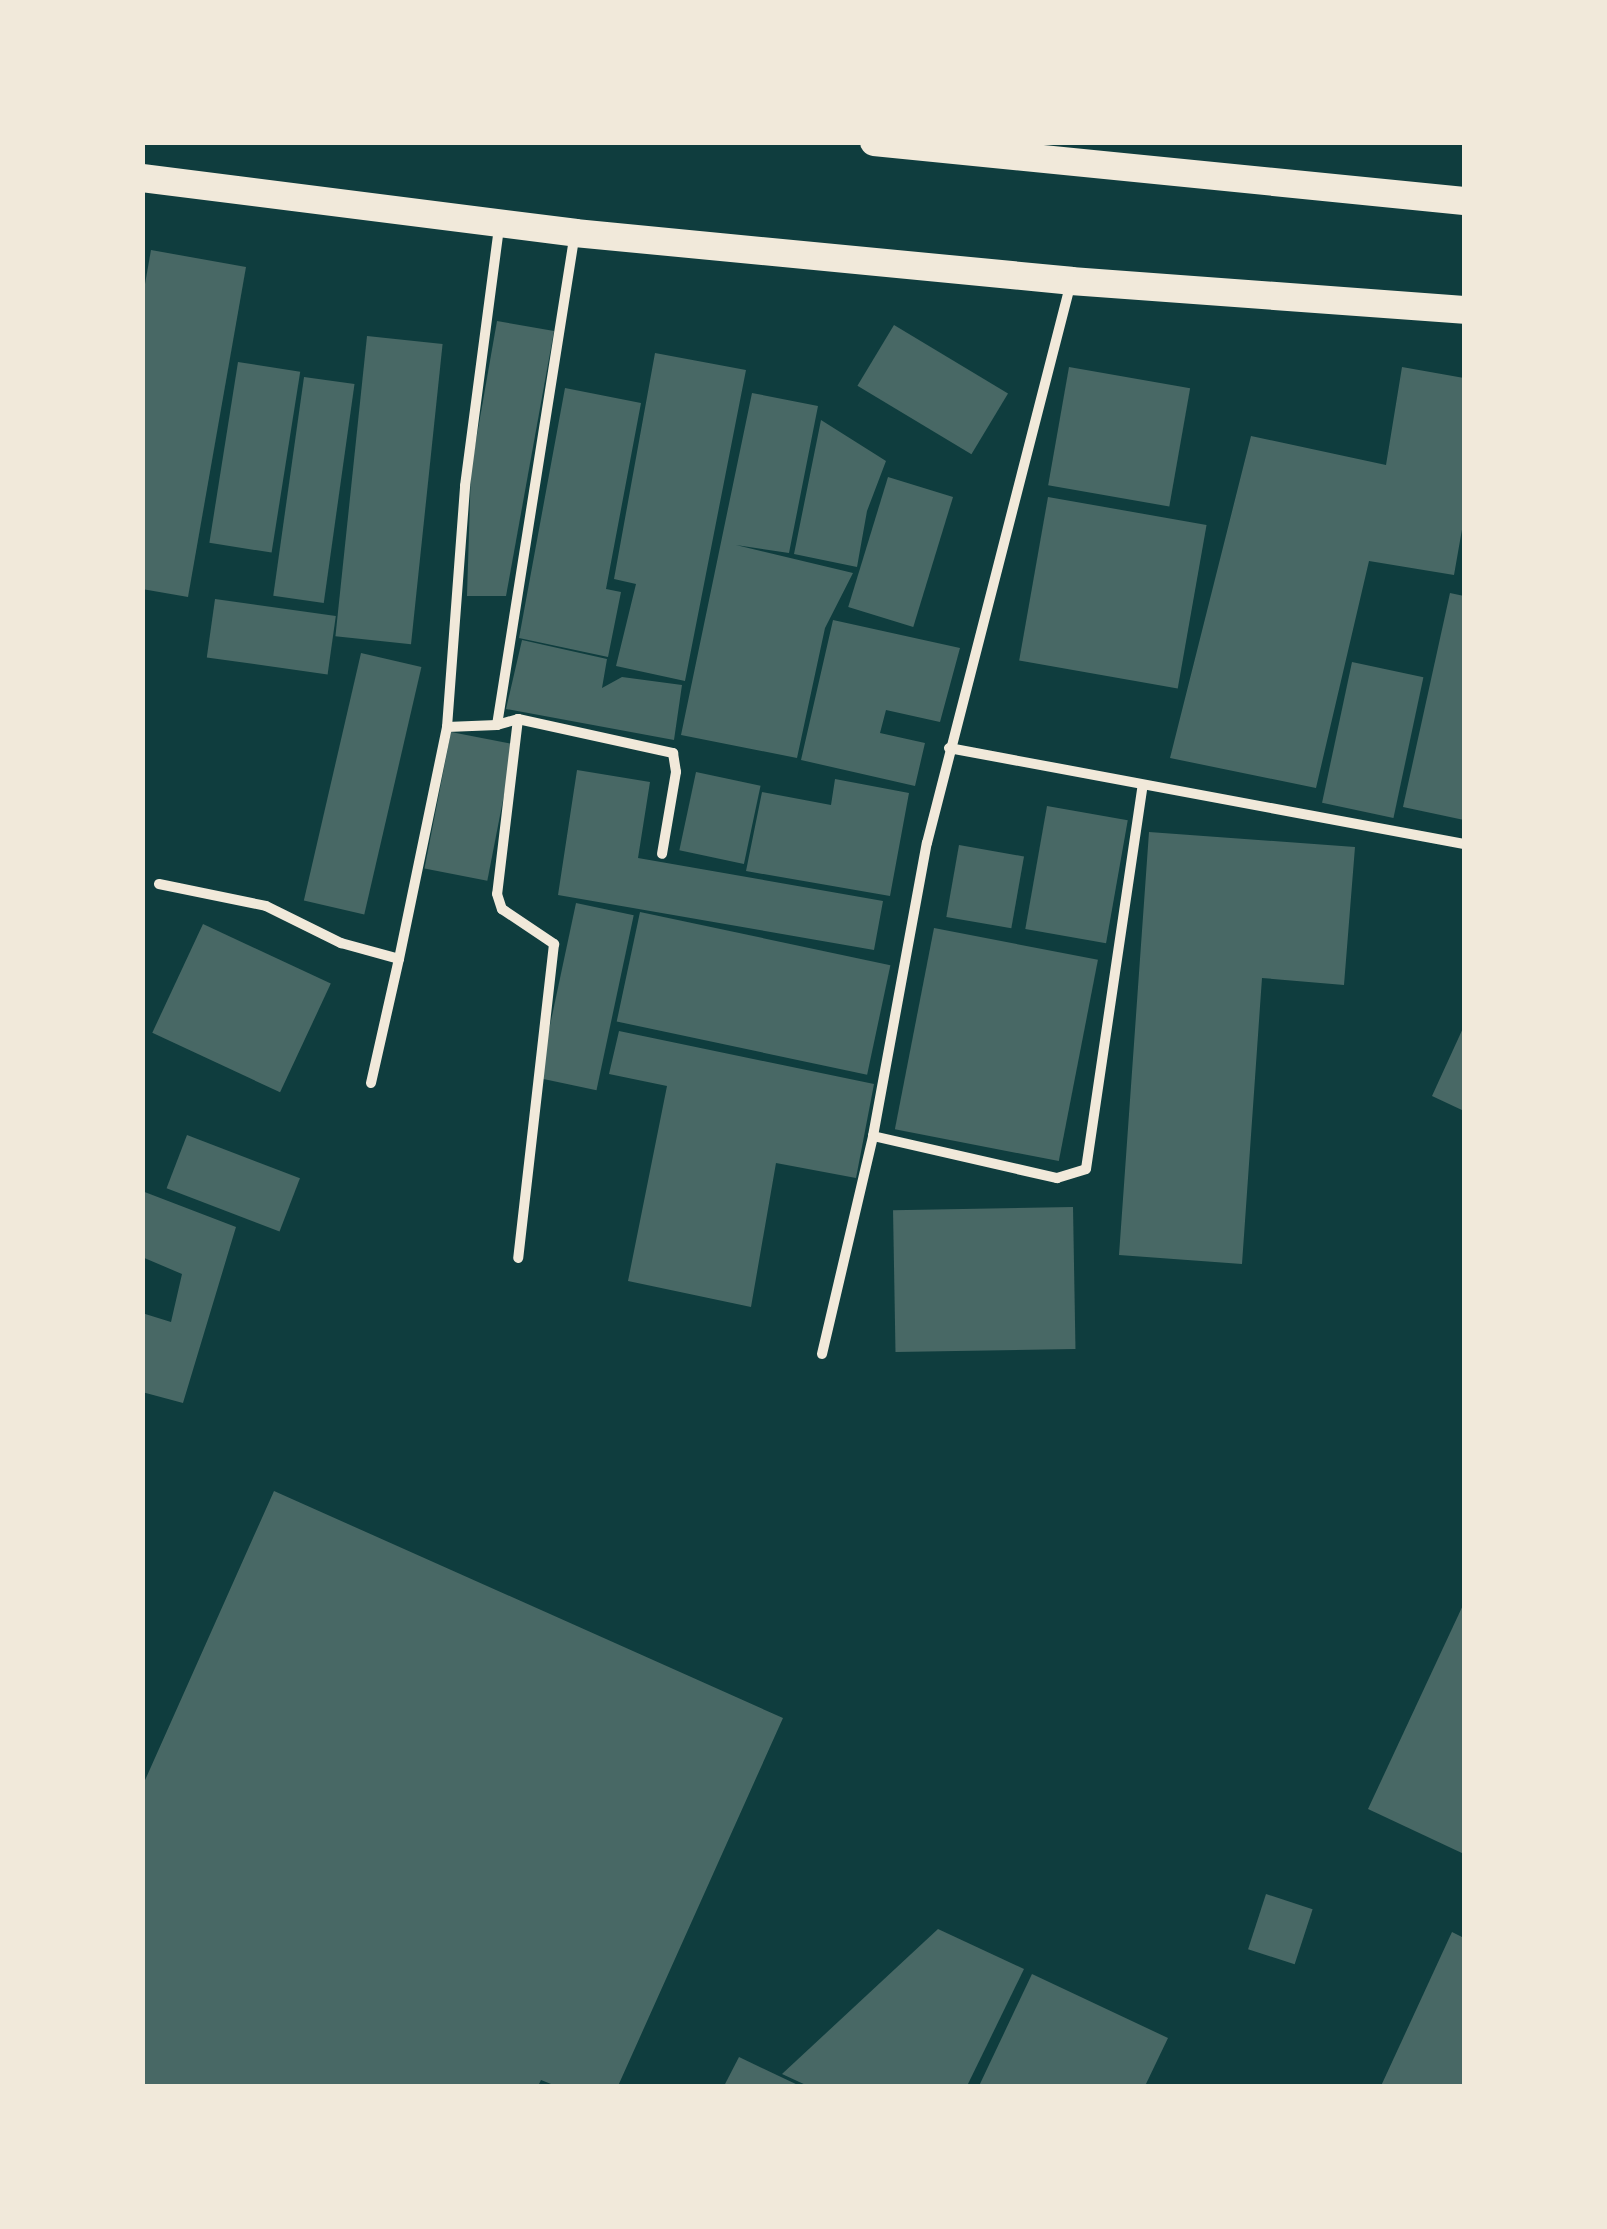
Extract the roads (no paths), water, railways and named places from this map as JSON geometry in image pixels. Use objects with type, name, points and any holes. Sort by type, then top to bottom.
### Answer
[{"type":"highway","points":[[874,142],[1464,201]]},
{"type":"highway","points":[[142,178],[576,233],[1071,281],[1464,310]]},
{"type":"street","points":[[372,1083],[447,727],[465,486],[499,225]]},
{"type":"street","points":[[497,725],[576,233]]},
{"type":"street","points":[[822,1354],[873,1136],[949,748],[1071,281]]},
{"type":"street","points":[[447,727],[497,725],[518,719],[673,753],[676,772],[662,854]]},
{"type":"street","points":[[518,719],[497,894],[502,909],[554,944],[518,1258]]},
{"type":"street","points":[[949,748],[1464,844]]},
{"type":"street","points":[[873,1136],[1057,1178],[1086,1169],[1142,784]]},
{"type":"street","points":[[159,884],[266,906],[341,943],[399,959]]}]
